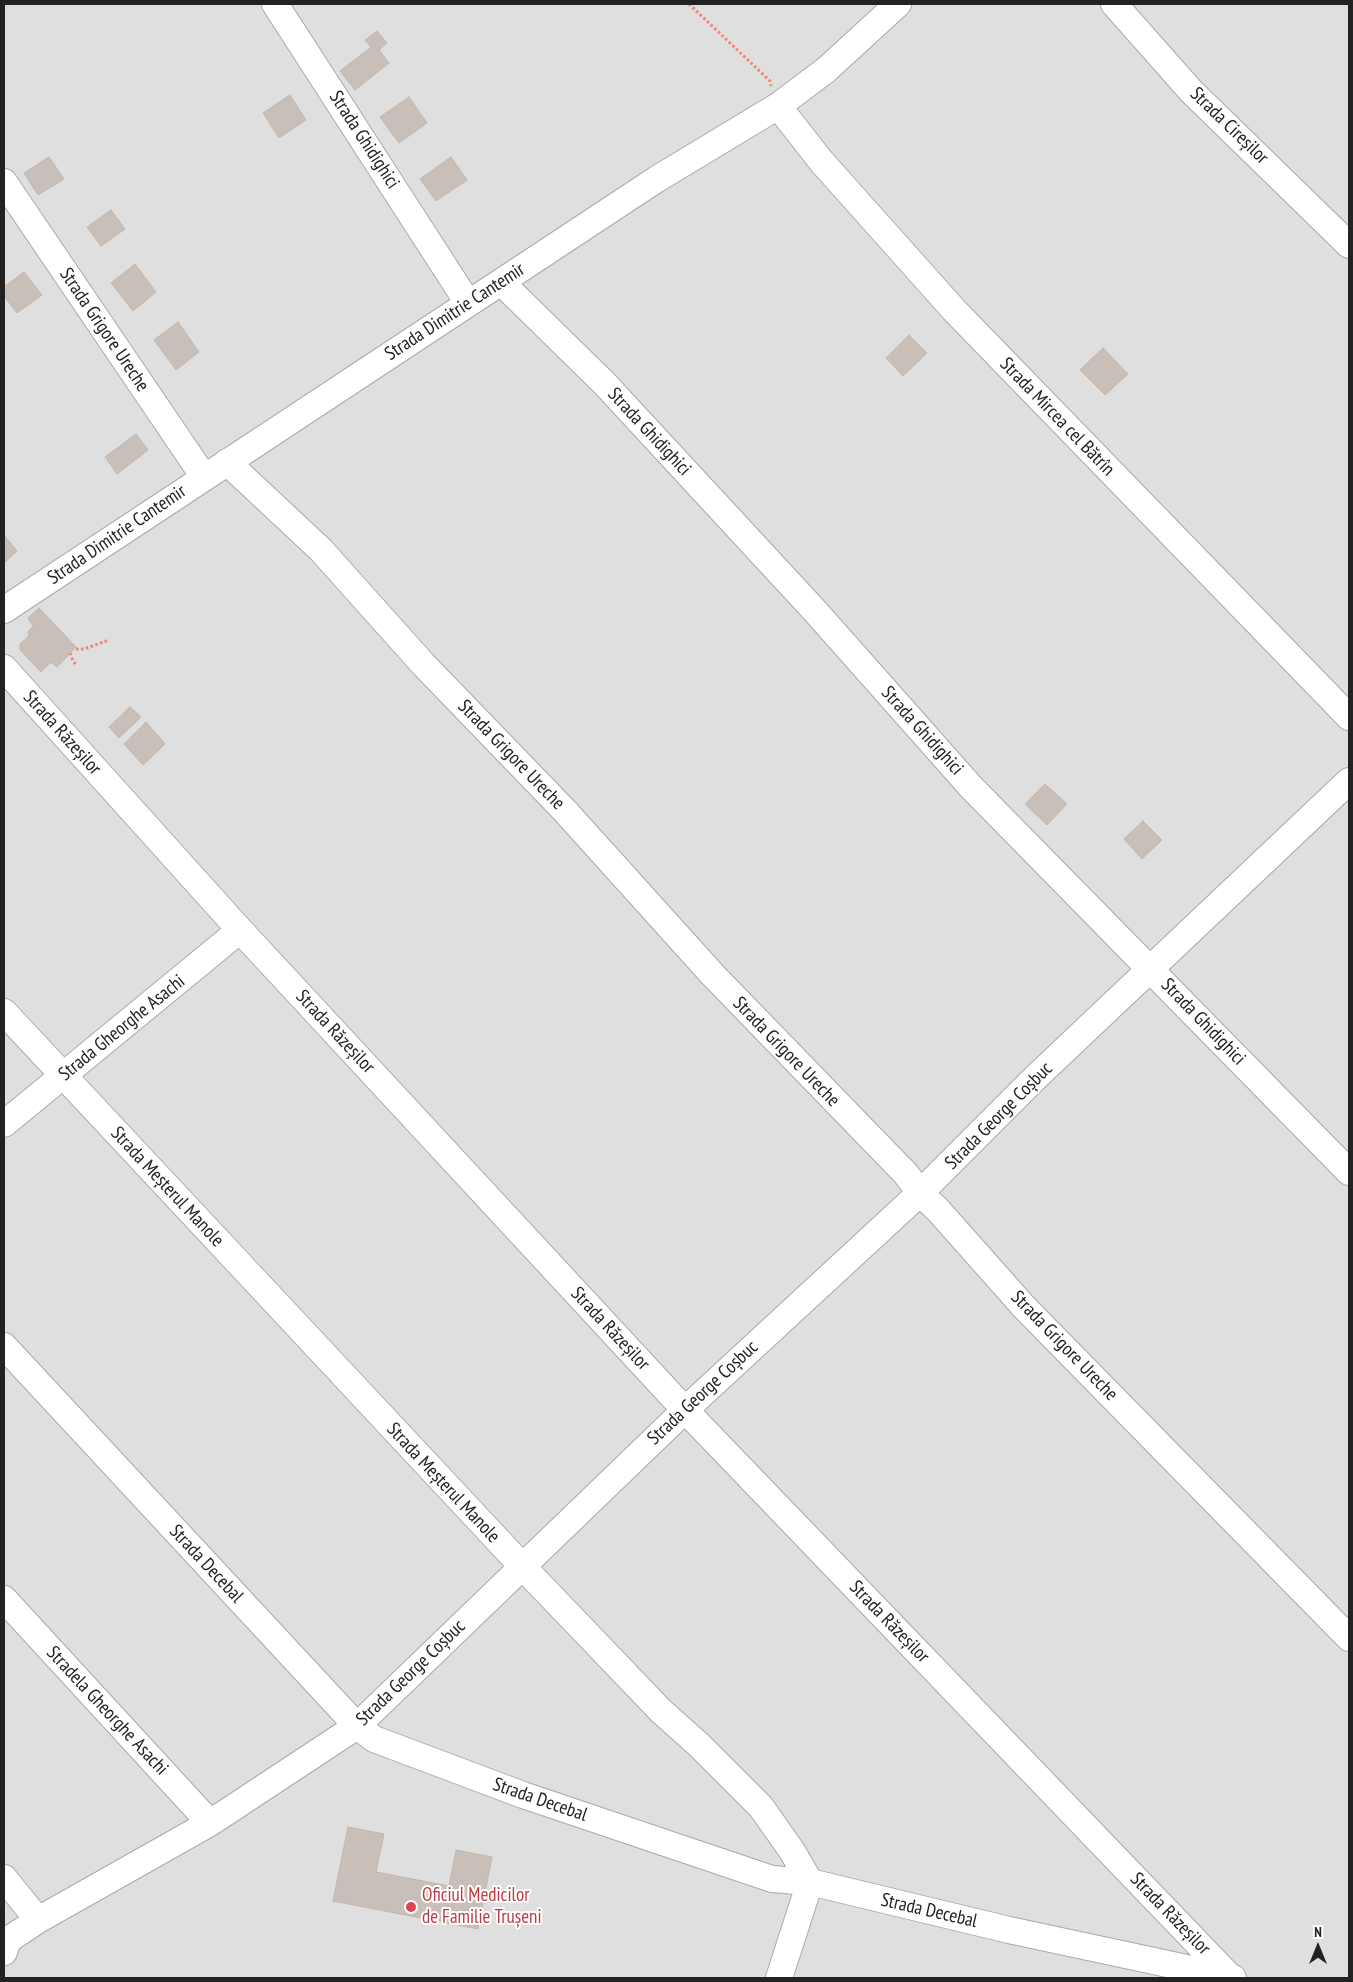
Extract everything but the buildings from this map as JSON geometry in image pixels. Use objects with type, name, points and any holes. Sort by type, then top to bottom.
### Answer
[{"type":"street","name":"Strada Ghidighici","points":[[275,4],[468,303]]},
{"type":"street","name":"Strada Dimitrie Cantemir","points":[[4,610],[657,179],[778,106],[826,70],[898,4]]},
{"type":"street","name":"Strada Cireșilor","points":[[1114,4],[1191,90],[1349,245]]},
{"type":"street","name":"Strada Mircea cel Bătrîn","points":[[778,106],[821,161],[954,310],[1349,717]]},
{"type":"street","name":"Strada Grigore Ureche","points":[[4,182],[204,477]]},
{"type":"street","name":"Strada Ghidighici","points":[[502,283],[618,399],[815,611],[972,787],[1349,1172]]},
{"type":"street","name":"Strada Grigore Ureche","points":[[227,462],[321,550],[423,664],[565,811],[712,974],[906,1174],[920,1193],[938,1210],[956,1233],[1024,1307],[1349,1638]]},
{"type":"street","name":"Strada Răzeșilor","points":[[4,668],[240,930],[684,1410],[1232,1978]]},
{"type":"street","name":"Strada George Coșbuc","points":[[5,1945],[38,1920],[210,1823],[357,1726],[684,1410],[920,1193],[1035,1078],[1349,781]]},
{"type":"street","name":"Strada Gheorghe Asachi","points":[[4,1124],[240,930]]},
{"type":"street","name":"Strada Meșterul Manole","points":[[4,1012],[522,1566],[662,1710],[761,1807],[792,1851],[810,1882]]},
{"type":"street","name":"Strada Decebal","points":[[4,1346],[357,1726],[374,1739],[579,1814],[772,1879],[810,1882],[1009,1930],[1232,1978]]},
{"type":"street","name":"Stradela Gheorghe Asachi","points":[[4,1599],[210,1823]]},
{"type":"street","points":[[4,1878],[38,1920]]},
{"type":"street","points":[[779,1978],[810,1882]]},
{"type":"path","points":[[689,4],[770,81],[778,106]]},
{"type":"path","points":[[76,650],[109,640]]},
{"type":"path","points":[[70,653],[76,665]]},
{"type":"shaded area","points":[[4,4],[1349,4],[1349,1978],[4,1978]]},
{"type":"place","name":"Oficiul Medicilor de Familie Trușeni","points":[[411,1907]]}]
